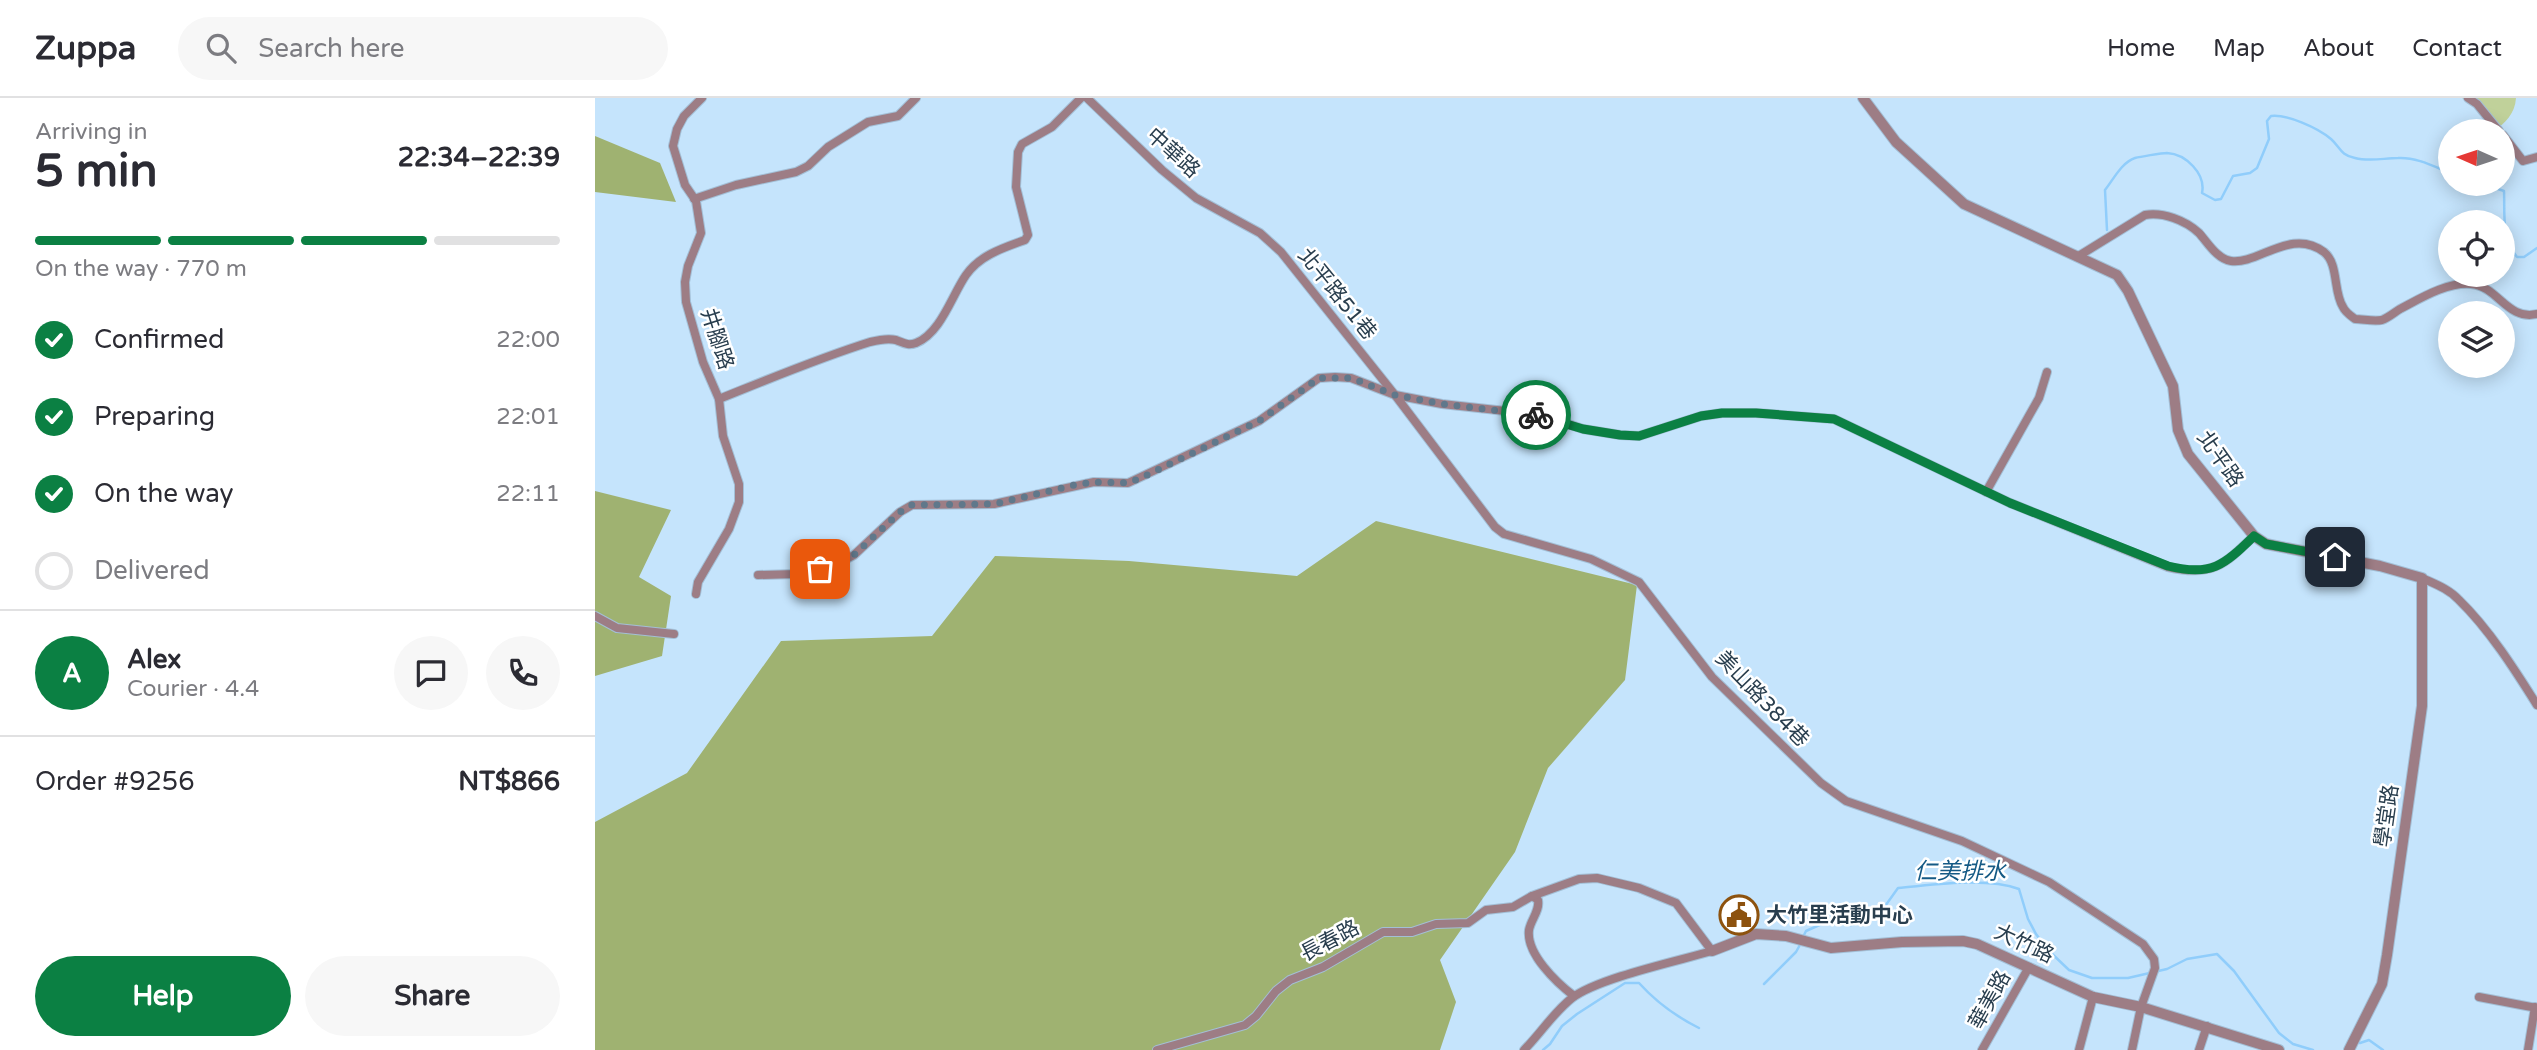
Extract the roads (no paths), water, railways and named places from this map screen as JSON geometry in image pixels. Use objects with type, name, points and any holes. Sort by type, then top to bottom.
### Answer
[{"type":"street","name":"井腳路","points":[[696,594],[698,582],[729,529],[739,502],[739,484],[723,436],[719,398],[703,362],[686,302],[685,282],[688,266],[701,233],[694,199],[685,185],[673,146],[684,116],[702,98]]},
{"type":"street","points":[[694,199],[736,185],[796,172],[808,166],[828,147],[868,122],[898,116],[916,98]]},
{"type":"street","points":[[719,398],[873,341],[896,340],[905,345],[917,343],[926,336],[940,322],[967,274],[983,258],[1025,240],[1028,236],[1016,187],[1018,152],[1022,144],[1052,127],[1081,98]]},
{"type":"street","name":"中華路","points":[[1087,98],[1162,170],[1196,198],[1244,223]]},
{"type":"street","name":"北平路","points":[[1863,98],[1896,142],[1964,204],[2117,275],[2128,291],[2173,386],[2178,429],[2188,454],[2254,536]]},
{"type":"street","points":[[2468,98],[2489,119]]},
{"type":"street","points":[[2515,151],[2523,161],[2537,157]]},
{"type":"street","points":[[2077,257],[2145,215],[2157,213],[2165,214],[2197,231],[2228,261],[2239,261],[2286,244],[2308,245],[2325,253],[2331,262],[2342,307],[2355,319],[2381,320],[2425,295],[2472,284],[2486,289],[2511,310],[2526,316],[2537,314]]},
{"type":"street","name":"北平路51巷","points":[[1244,223],[1260,233],[1281,253],[1395,395]]},
{"type":"street","points":[[1986,492],[2039,398],[2047,372]]},
{"type":"street","points":[[758,575],[796,574],[838,563],[854,555],[900,512],[912,505],[994,504],[1094,482],[1128,483],[1259,421],[1319,378],[1351,378],[1395,395],[1442,404],[1541,415],[1583,429],[1620,435],[1639,436],[1701,416],[1722,413],[1834,419],[1986,492],[2168,566],[2187,571],[2206,571],[2219,567],[2254,536],[2266,544],[2380,566],[2422,578],[2459,599],[2512,666],[2537,705]]},
{"type":"street","name":"美山路384巷","points":[[1395,395],[1495,527],[1504,534],[1591,559],[1639,582],[1712,677],[1821,783],[1846,801],[1962,841],[2049,882],[2143,944],[2154,959],[2155,968],[2141,1007]]},
{"type":"street","name":"學堂路","points":[[2349,1050],[2382,984],[2385,965],[2422,706],[2422,578]]},
{"type":"street","points":[[595,616],[617,628],[674,634]]},
{"type":"street","name":"長春路","points":[[1157,1050],[1245,1025],[1276,991],[1290,981],[1323,967],[1383,932],[1412,932],[1436,924],[1468,923],[1486,910],[1513,906],[1579,879],[1597,878],[1639,888],[1676,903],[1712,951]]},
{"type":"street","points":[[1532,896],[1538,900],[1539,907],[1529,933],[1532,945],[1551,978],[1574,996]]},
{"type":"street","name":"大竹路","points":[[1524,1050],[1546,1023],[1574,996],[1605,982],[1712,951],[1756,934],[1796,939],[1831,948],[1902,942],[1963,942],[1990,948],[2093,997],[2141,1007],[2279,1050]]},
{"type":"street","name":"華美路","points":[[1982,1050],[2029,967]]},
{"type":"street","points":[[2079,1050],[2093,997]]},
{"type":"street","points":[[2479,997],[2536,1008],[2528,1050]]},
{"type":"street","points":[[2132,1050],[2141,1007]]},
{"type":"street","points":[[2199,1050],[2207,1026]]},
{"type":"waterway","points":[[2107,230],[2105,190],[2130,160],[2164,153],[2174,154],[2187,161],[2198,172],[2202,193],[2215,200],[2221,199],[2233,176],[2250,173],[2257,168],[2269,139],[2267,121],[2271,116],[2294,119],[2311,126],[2331,139],[2350,157],[2366,160],[2411,159],[2438,168]]},
{"type":"waterway","points":[[2504,196],[2506,234],[2512,250],[2517,257],[2524,257],[2537,248]]},
{"type":"waterway","name":"仁美排水","points":[[1803,937],[1806,931],[1824,923],[1851,925],[1869,920],[1883,909],[1898,888],[1959,883],[2006,885],[2019,889],[2028,919],[2036,934],[2069,970],[2092,978],[2128,978],[2167,969],[2187,959],[2217,954],[2234,971],[2279,1033],[2293,1044],[2313,1050]]},
{"type":"waterway","name":"仁美排水","points":[[1764,984],[1796,952],[1801,943]]},
{"type":"waterway","name":"仁美排水","points":[[1543,1050],[1562,1026],[1625,983],[1639,983],[1667,1008],[1699,1028]]},
{"type":"waterway","name":"仁美排水","points":[[2360,1043],[2369,1040],[2383,1050]]},
{"type":"place","name":"大竹里活動中心","points":[[1739,915]]}]
